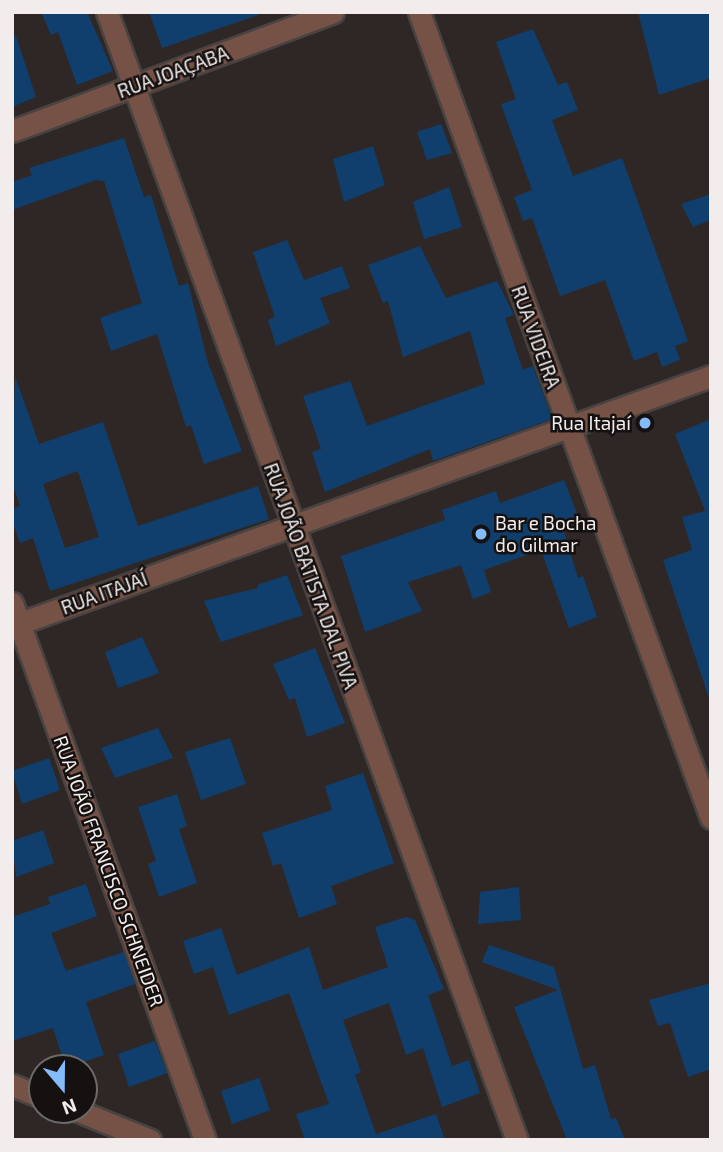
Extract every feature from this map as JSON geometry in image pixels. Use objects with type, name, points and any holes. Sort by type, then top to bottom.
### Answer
[{"type":"street","name":"RUA JOÃO BATISTA DAL PIVA","points":[[107,12],[517,1140]]},
{"type":"street","name":"RUA JOAÇABA","points":[[12,131],[333,12]]},
{"type":"street","name":"RUA VIDEIRA","points":[[419,12],[711,818]]},
{"type":"street","name":"RUA ITAJAÍ","points":[[15,617],[292,526],[711,376]]},
{"type":"street","name":"RUA JOÃO FRANCISCO SCHNEIDER","points":[[15,617],[205,1140]]},
{"type":"street","points":[[98,1119],[150,1140]]},
{"type":"building","points":[[41,12],[87,12],[113,71],[77,85],[58,32],[51,35]]},
{"type":"building","points":[[149,12],[258,12],[258,15],[162,48]]},
{"type":"building","points":[[638,12],[711,12],[711,78],[659,95]]},
{"type":"building","points":[[533,29],[558,85],[567,82],[578,110],[552,120],[573,176],[622,158],[688,341],[675,346],[680,360],[662,367],[657,352],[634,361],[605,280],[560,296],[532,218],[523,221],[514,197],[532,190],[501,104],[516,99],[496,42]]},
{"type":"building","points":[[16,36],[36,97],[12,107],[12,37]]},
{"type":"building","points":[[441,124],[452,153],[427,160],[417,132]]},
{"type":"building","points":[[124,138],[144,197],[151,195],[179,286],[188,283],[208,363],[242,451],[204,464],[191,425],[186,427],[157,334],[111,351],[100,318],[142,303],[104,181],[96,180],[12,210],[12,182],[32,175],[29,168]]},
{"type":"building","points":[[373,146],[385,185],[344,202],[333,159]]},
{"type":"building","points":[[449,187],[462,227],[424,239],[413,202]]},
{"type":"building","points":[[711,194],[711,220],[693,227],[681,204]]},
{"type":"building","points":[[287,240],[304,280],[342,266],[350,288],[320,298],[330,323],[276,346],[268,320],[275,317],[253,252]]},
{"type":"building","points":[[420,246],[446,298],[497,281],[514,315],[505,318],[523,370],[533,366],[552,419],[433,461],[430,449],[325,492],[312,452],[321,449],[303,396],[350,381],[367,426],[485,384],[470,331],[403,357],[388,301],[383,303],[368,265]]},
{"type":"building","points":[[15,376],[39,444],[103,422],[138,526],[258,486],[269,519],[50,591],[33,538],[20,543],[12,520],[12,509],[20,506],[12,483]],"holes":[[[78,471],[99,537],[65,548],[43,484]]]},
{"type":"building","points":[[711,419],[711,695],[708,695],[663,560],[692,550],[682,517],[705,511],[675,434]]},
{"type":"building","points":[[564,480],[578,516],[561,522],[578,578],[583,576],[597,617],[569,628],[541,550],[484,570],[491,592],[473,599],[461,565],[408,582],[422,611],[365,632],[341,556],[445,520],[442,510],[496,491],[500,503]]},
{"type":"building","points":[[287,575],[303,615],[221,642],[204,601],[258,588],[257,585]]},
{"type":"building","points":[[142,637],[159,673],[118,688],[105,652]]},
{"type":"building","points":[[315,648],[345,723],[307,737],[295,698],[289,700],[273,664]]},
{"type":"building","points":[[158,728],[173,758],[115,778],[101,748]]},
{"type":"building","points":[[230,738],[246,784],[201,800],[185,752]]},
{"type":"building","points":[[49,758],[60,790],[22,804],[12,771]]},
{"type":"building","points":[[363,773],[394,863],[331,886],[337,904],[299,918],[281,863],[273,866],[262,833],[332,810],[325,786]]},
{"type":"building","points":[[177,794],[187,826],[179,829],[197,883],[159,897],[148,864],[156,861],[138,807]]},
{"type":"building","points":[[43,830],[54,863],[16,877],[12,841]]},
{"type":"building","points":[[86,884],[97,916],[51,933],[66,971],[124,952],[135,984],[86,1002],[104,1055],[98,1057],[98,1054],[61,1054],[53,1028],[12,1041],[12,917],[50,904],[48,897]]},
{"type":"building","points":[[519,887],[521,920],[478,924],[480,892]]},
{"type":"building","points":[[406,917],[415,920],[444,989],[428,995],[452,1066],[469,1060],[480,1093],[442,1107],[423,1048],[406,1055],[389,1003],[343,1020],[361,1072],[355,1075],[376,1134],[436,1114],[445,1140],[305,1140],[296,1114],[329,1104],[289,993],[229,1015],[213,967],[194,974],[183,941],[221,928],[237,975],[309,947],[323,990],[388,967],[375,927]]},
{"type":"building","points":[[489,945],[554,967],[583,1069],[595,1065],[611,1119],[616,1118],[625,1140],[567,1140],[514,1007],[558,990],[482,962]]},
{"type":"building","points":[[711,983],[711,1069],[688,1077],[670,1023],[658,1026],[649,1000]]},
{"type":"building","points":[[155,1041],[167,1073],[129,1087],[118,1054]]},
{"type":"building","points":[[259,1078],[270,1110],[232,1124],[221,1091]]},
{"type":"place","name":"Rua Itajaí","points":[[645,423]]},
{"type":"place","name":"Bar e Bocha do Gilmar","points":[[481,534]]}]
